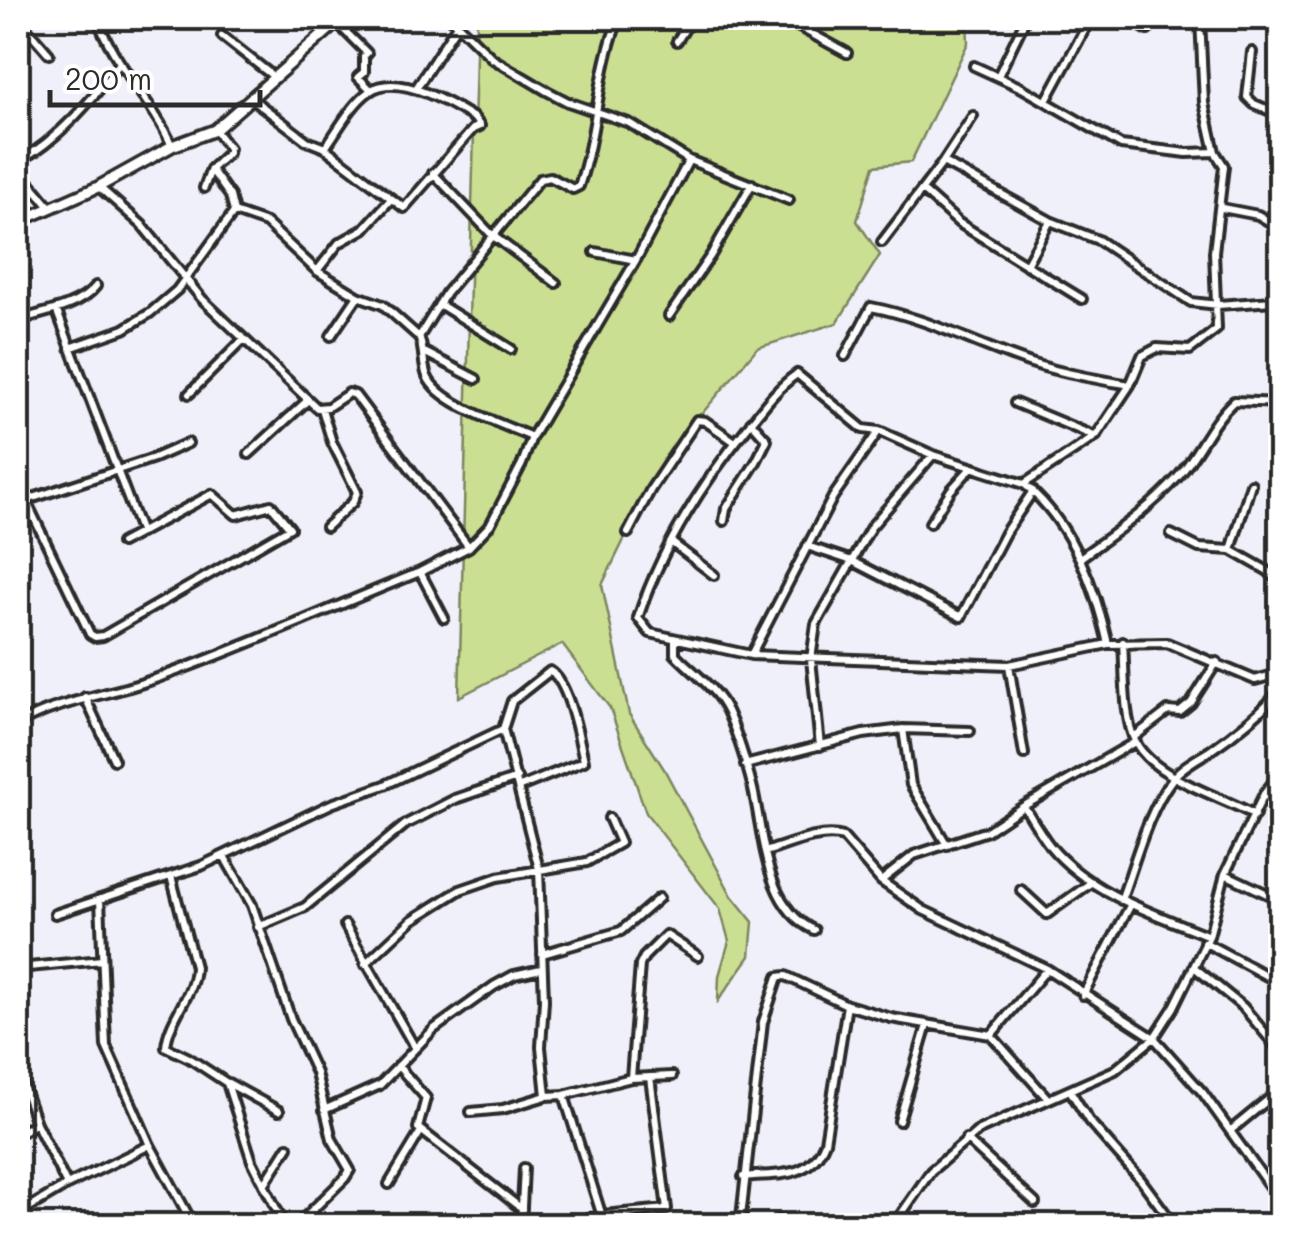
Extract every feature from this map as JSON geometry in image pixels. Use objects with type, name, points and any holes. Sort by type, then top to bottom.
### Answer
[{"type":"main road","points":[[18,222],[98,187],[172,146],[215,130],[339,20]]},
{"type":"street","points":[[32,18],[20,22],[48,54]]},
{"type":"street","points":[[97,18],[120,63],[157,113],[172,146]]},
{"type":"street","points":[[450,18],[479,48],[568,102],[629,124],[689,160],[789,200]]},
{"type":"street","points":[[419,336],[492,235],[540,179],[550,178],[573,189],[579,186],[593,136],[594,111],[608,50],[620,18]]},
{"type":"street","points":[[678,41],[692,18]]},
{"type":"street","points":[[783,18],[847,52]]},
{"type":"street","points":[[998,76],[1026,18]]},
{"type":"street","points":[[1046,101],[1092,18]]},
{"type":"street","points":[[1126,18],[1148,30]]},
{"type":"street","points":[[1024,484],[1096,436],[1149,350],[1190,350],[1217,329],[1214,252],[1224,166],[1215,152],[1204,103],[1200,18]]},
{"type":"street","points":[[339,20],[367,53],[364,72],[358,78],[371,90]]},
{"type":"street","points":[[417,88],[457,25]]},
{"type":"street","points":[[222,36],[274,78]]},
{"type":"street","points":[[1252,52],[1249,102],[1280,114]]},
{"type":"street","points":[[51,208],[18,166],[89,101],[120,63]]},
{"type":"street","points":[[974,66],[1046,101],[1121,145],[1173,152],[1215,152]]},
{"type":"street","points":[[251,98],[404,208],[473,129],[480,126],[461,110],[417,88],[384,86],[371,90],[325,148]]},
{"type":"street","points":[[882,242],[944,162],[973,116]]},
{"type":"street","points":[[204,188],[211,168],[229,148],[215,130]]},
{"type":"street","points":[[18,724],[43,710],[165,675],[420,572],[469,547],[500,508],[532,437],[636,260],[689,160]]},
{"type":"street","points":[[944,162],[1050,221],[1098,240],[1191,302],[1218,306],[1273,301]]},
{"type":"street","points":[[211,168],[230,196],[234,212]]},
{"type":"street","points":[[434,173],[492,235],[556,283]]},
{"type":"street","points":[[669,316],[711,255],[752,184]]},
{"type":"street","points":[[98,187],[142,225],[185,278],[244,339],[322,409],[332,442],[358,492],[326,527]]},
{"type":"street","points":[[922,190],[951,218],[1082,299]]},
{"type":"street","points":[[316,270],[339,242],[364,229],[391,200]]},
{"type":"street","points":[[1221,208],[1258,214],[1280,228]]},
{"type":"street","points":[[234,212],[266,224],[316,270],[358,296],[383,304],[419,336],[426,353],[425,372],[448,399],[532,437]]},
{"type":"street","points":[[70,348],[136,324],[177,290],[234,212]]},
{"type":"street","points":[[1026,265],[1050,221]]},
{"type":"street","points":[[596,252],[636,260]]},
{"type":"street","points":[[1280,256],[1273,301],[1280,318]]},
{"type":"street","points":[[18,320],[56,309],[91,293],[96,286]]},
{"type":"street","points":[[331,336],[358,296]]},
{"type":"street","points":[[439,304],[511,349]]},
{"type":"street","points":[[845,356],[870,308],[923,320],[1020,360],[1130,385]]},
{"type":"street","points":[[56,309],[141,533]]},
{"type":"street","points":[[189,394],[244,339]]},
{"type":"street","points":[[426,353],[476,378]]},
{"type":"street","points":[[1108,644],[1098,599],[1080,558],[1033,491],[1024,484],[933,455],[879,431],[863,429],[797,374],[764,404],[734,442],[671,542],[652,578],[638,618],[650,633],[751,655],[1009,665],[1108,644],[1167,643],[1255,680],[1280,674]]},
{"type":"street","points":[[322,409],[342,396],[355,396],[469,547]]},
{"type":"street","points":[[249,454],[308,400]]},
{"type":"street","points":[[1080,558],[1158,498],[1181,474],[1219,415],[1234,401],[1280,403]]},
{"type":"street","points":[[1016,403],[1096,436]]},
{"type":"street","points":[[628,533],[650,489],[697,420],[705,420],[734,442]]},
{"type":"street","points":[[724,521],[726,510],[766,440],[766,435],[751,422]]},
{"type":"street","points":[[751,655],[838,490],[879,431]]},
{"type":"street","points":[[27,500],[188,443]]},
{"type":"street","points":[[820,746],[812,659],[816,624],[880,516],[933,455]]},
{"type":"street","points":[[930,523],[971,467]]},
{"type":"street","points":[[18,484],[90,634],[95,637],[103,636],[290,528],[272,505],[236,515],[212,494],[121,543]]},
{"type":"street","points":[[1231,550],[1251,484]]},
{"type":"street","points":[[806,546],[852,561],[960,618],[1004,532],[1033,491]]},
{"type":"street","points":[[1171,534],[1199,548],[1231,550],[1268,570],[1280,582]]},
{"type":"street","points":[[671,542],[714,575]]},
{"type":"street","points":[[420,572],[444,618]]},
{"type":"street","points":[[675,640],[675,654],[724,706],[746,765],[766,852],[785,904],[799,921],[814,930]]},
{"type":"street","points":[[1123,642],[1126,695],[1135,740],[1151,760],[1203,793],[1230,801],[1255,815]]},
{"type":"street","points":[[881,881],[914,855],[987,831],[1135,740],[1168,710],[1180,712],[1217,662]]},
{"type":"street","points":[[1009,665],[1024,754]]},
{"type":"street","points":[[520,788],[584,761],[558,676],[550,671],[512,700],[502,729],[538,868],[544,1000],[541,1047],[546,1096]]},
{"type":"street","points":[[1121,900],[1154,812],[1175,775],[1249,717],[1266,710],[1280,689]]},
{"type":"street","points":[[85,697],[114,760]]},
{"type":"street","points":[[55,914],[224,856],[502,729]]},
{"type":"street","points":[[903,730],[909,778],[947,844]]},
{"type":"street","points":[[746,765],[863,734],[970,731]]},
{"type":"street","points":[[893,1226],[924,1180],[966,1139],[998,1119],[1071,1092],[1115,1070],[1154,1038],[1194,968],[1225,874],[1264,794],[1280,773]]},
{"type":"street","points":[[258,927],[305,906],[406,824],[455,799],[517,778]]},
{"type":"street","points":[[1264,794],[1280,808]]},
{"type":"street","points":[[1024,806],[1054,850],[1092,882],[1121,900],[1206,939],[1280,983]]},
{"type":"street","points":[[365,964],[412,920],[444,898],[476,883],[538,868],[587,862],[620,843],[609,818]]},
{"type":"street","points":[[766,852],[837,834],[881,881],[935,916],[1047,970],[1154,1038],[1203,1093],[1280,1202]]},
{"type":"street","points":[[224,856],[252,905],[291,1018],[316,1072],[332,1139],[350,1170],[296,1226]]},
{"type":"street","points":[[1225,874],[1280,900]]},
{"type":"street","points":[[171,876],[195,967],[193,982],[170,1030],[166,1048],[279,1112]]},
{"type":"street","points":[[1021,890],[1048,914],[1092,882]]},
{"type":"street","points":[[100,898],[106,1046],[190,1224]]},
{"type":"street","points":[[541,954],[621,931],[659,898]]},
{"type":"street","points":[[1083,994],[1130,904]]},
{"type":"street","points":[[345,925],[415,1048]]},
{"type":"street","points":[[631,1078],[632,1038],[644,956],[666,935],[698,956]]},
{"type":"street","points":[[18,968],[102,960]]},
{"type":"street","points":[[1194,968],[1243,1007],[1280,1051]]},
{"type":"street","points":[[324,1110],[380,1085],[456,1012],[494,986],[514,975],[542,969]]},
{"type":"street","points":[[990,1036],[1047,970]]},
{"type":"street","points":[[740,1226],[763,1022],[778,978],[786,976],[846,1005],[990,1036],[1048,1098]]},
{"type":"street","points":[[744,1178],[803,1170],[818,1162],[826,1142],[846,1005]]},
{"type":"street","points":[[899,1120],[927,1025]]},
{"type":"street","points":[[398,1066],[426,1098],[418,1124],[421,1131],[522,1209]]},
{"type":"street","points":[[18,1071],[36,1123],[67,1185]]},
{"type":"street","points":[[471,1112],[503,1109],[631,1078],[672,1076]]},
{"type":"street","points":[[552,1226],[603,1215],[667,1209],[650,1077]]},
{"type":"street","points":[[227,1083],[252,1161],[285,1226]]},
{"type":"street","points":[[1230,1130],[1280,1090]]},
{"type":"street","points":[[1071,1092],[1088,1121],[1141,1180],[1174,1226]]},
{"type":"street","points":[[564,1095],[605,1226]]},
{"type":"street","points":[[18,1134],[36,1123]]},
{"type":"street","points":[[389,1184],[421,1131]]},
{"type":"street","points":[[966,1139],[1034,1203]]},
{"type":"street","points":[[18,1214],[67,1185],[150,1145]]},
{"type":"street","points":[[264,1185],[288,1148]]},
{"type":"street","points":[[520,1226],[524,1168]]},
{"type":"street","points":[[1147,1226],[1164,1214]]},
{"type":"street","points":[[780,1226],[779,1220],[808,1226]]},
{"type":"green space","points":[[477,18],[967,18],[968,43],[911,162],[874,166],[857,221],[880,255],[837,323],[757,348],[663,460],[602,585],[629,714],[664,769],[732,896],[753,922],[750,956],[718,1001],[719,976],[729,941],[720,909],[646,813],[610,708],[562,644],[459,697]]}]
